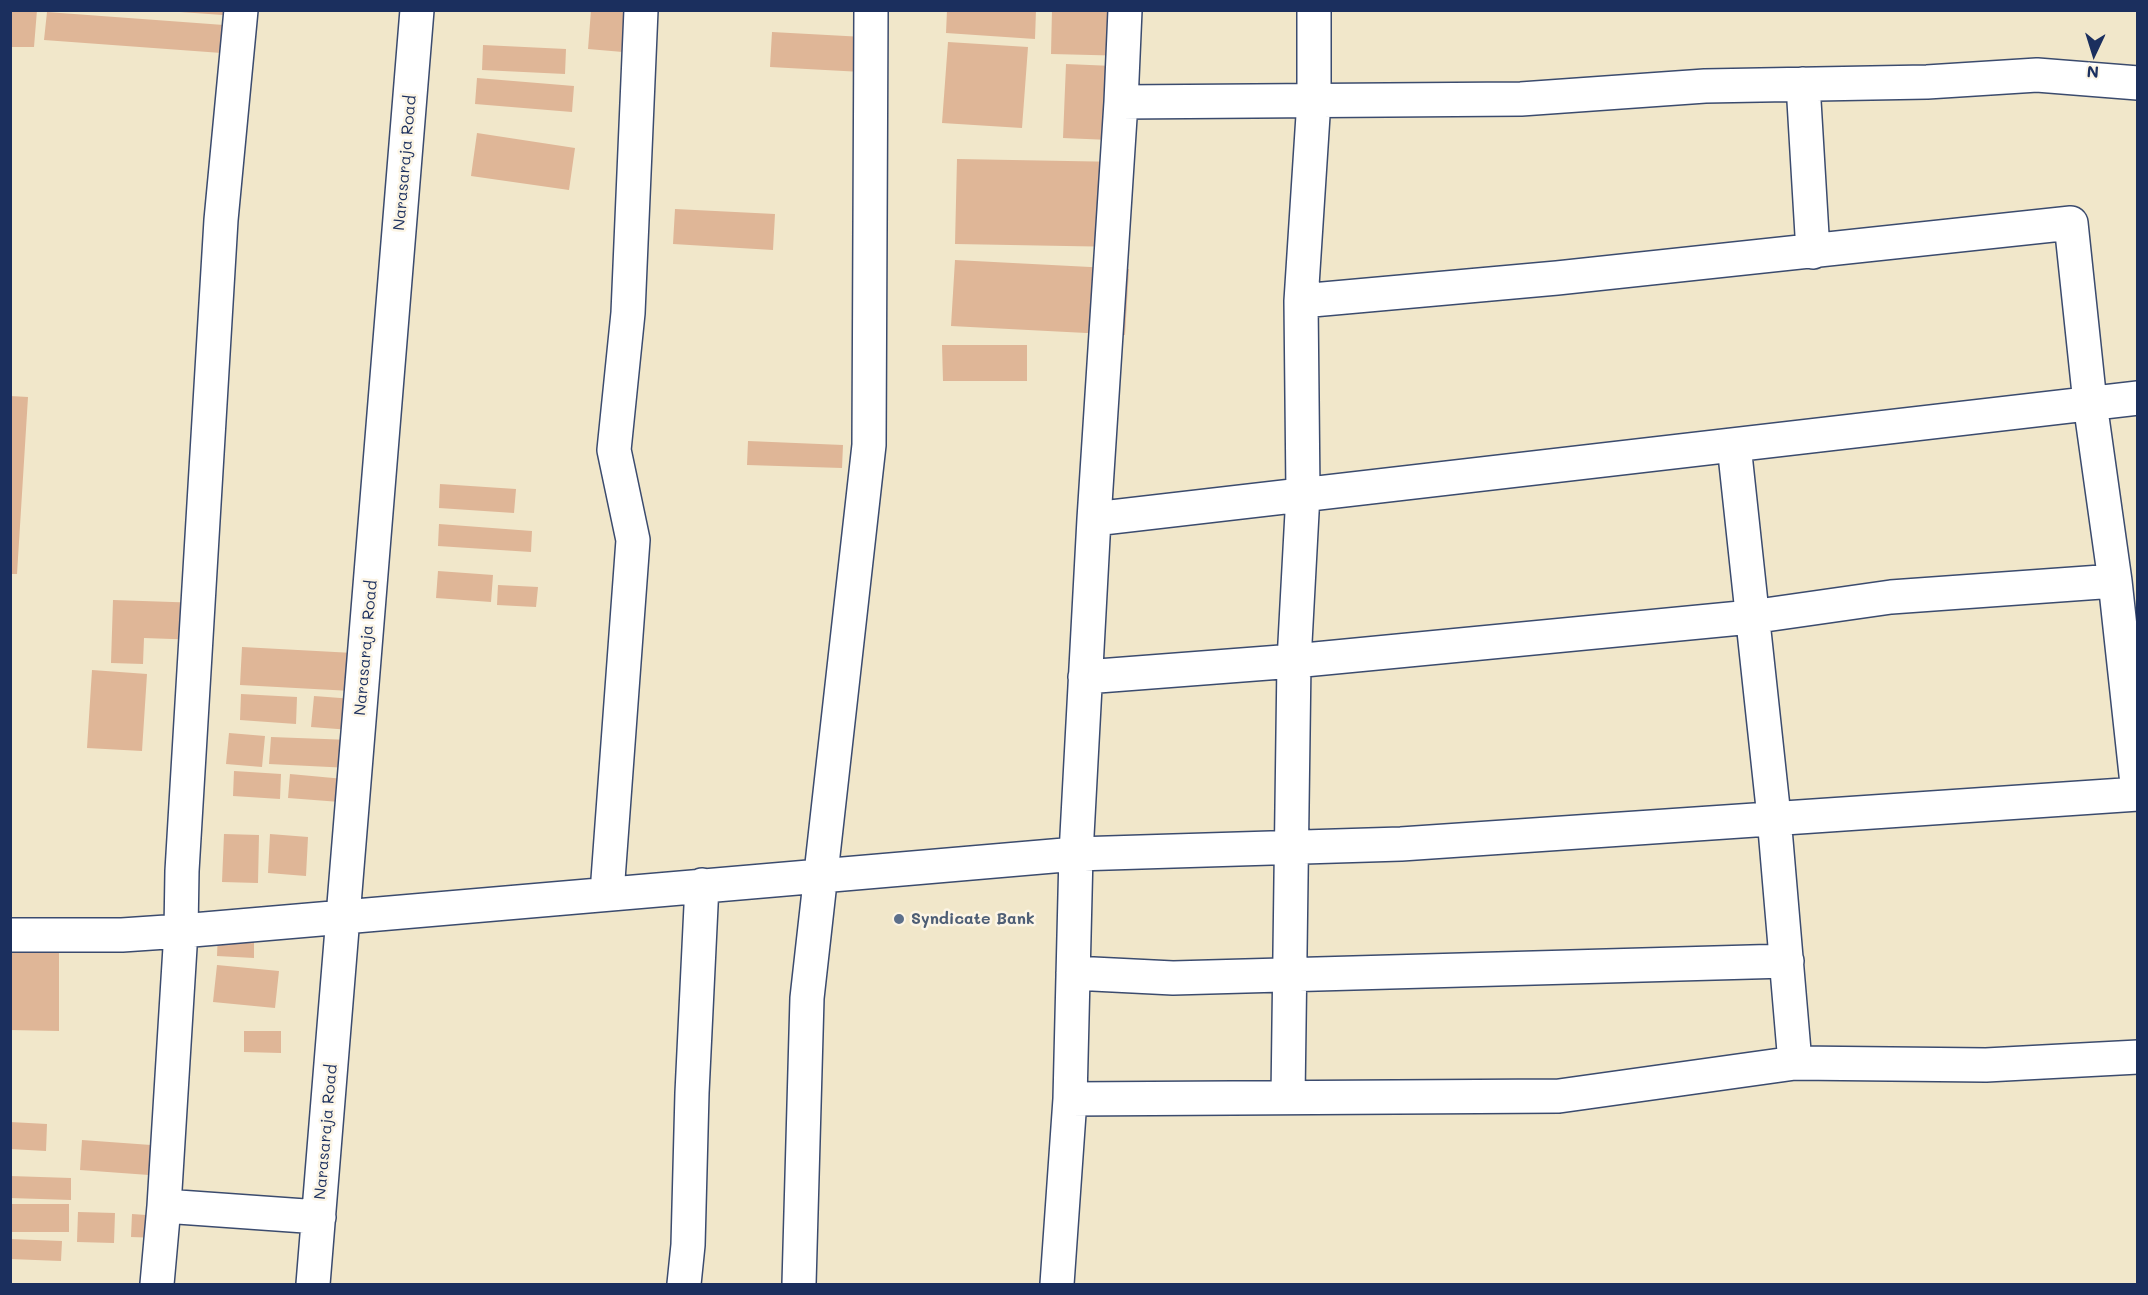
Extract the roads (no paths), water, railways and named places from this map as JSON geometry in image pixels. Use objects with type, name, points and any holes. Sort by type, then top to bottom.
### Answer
[{"type":"street","points":[[158,1284],[181,931],[182,871],[221,219],[241,10]]},
{"type":"street","name":"Narasaraja Road","points":[[313,1284],[417,10]]},
{"type":"street","points":[[607,893],[633,540],[614,450],[628,313],[641,10]]},
{"type":"street","points":[[799,1284],[807,998],[869,445],[871,10]]},
{"type":"street","points":[[1057,1284],[1070,1099],[1076,854],[1085,677],[1125,10]]},
{"type":"street","points":[[1288,1097],[1294,661],[1303,494],[1301,301],[1314,99],[1314,10]]},
{"type":"street","points":[[1121,102],[1521,99],[1705,86],[1927,82],[2037,75],[2138,83]]},
{"type":"street","points":[[1803,84],[1813,252]]},
{"type":"street","points":[[10,935],[122,935],[181,931],[1076,854],[1401,844],[2138,793],[2115,581],[2090,403],[2071,223],[1557,278],[1301,301]]},
{"type":"street","points":[[1094,519],[2138,398]]},
{"type":"street","points":[[1734,444],[1774,817],[1795,1063]]},
{"type":"street","points":[[1085,677],[1294,661],[1751,617],[1891,597],[2115,581]]},
{"type":"street","points":[[684,1284],[688,1245],[692,1093],[702,885]]},
{"type":"street","points":[[1073,973],[1173,978],[1787,962]]},
{"type":"street","points":[[1070,1099],[1559,1096],[1795,1063],[1986,1065],[2138,1057]]},
{"type":"street","points":[[164,1206],[319,1217]]},
{"type":"place","name":"Syndicate Bank","points":[[899,919]]}]
